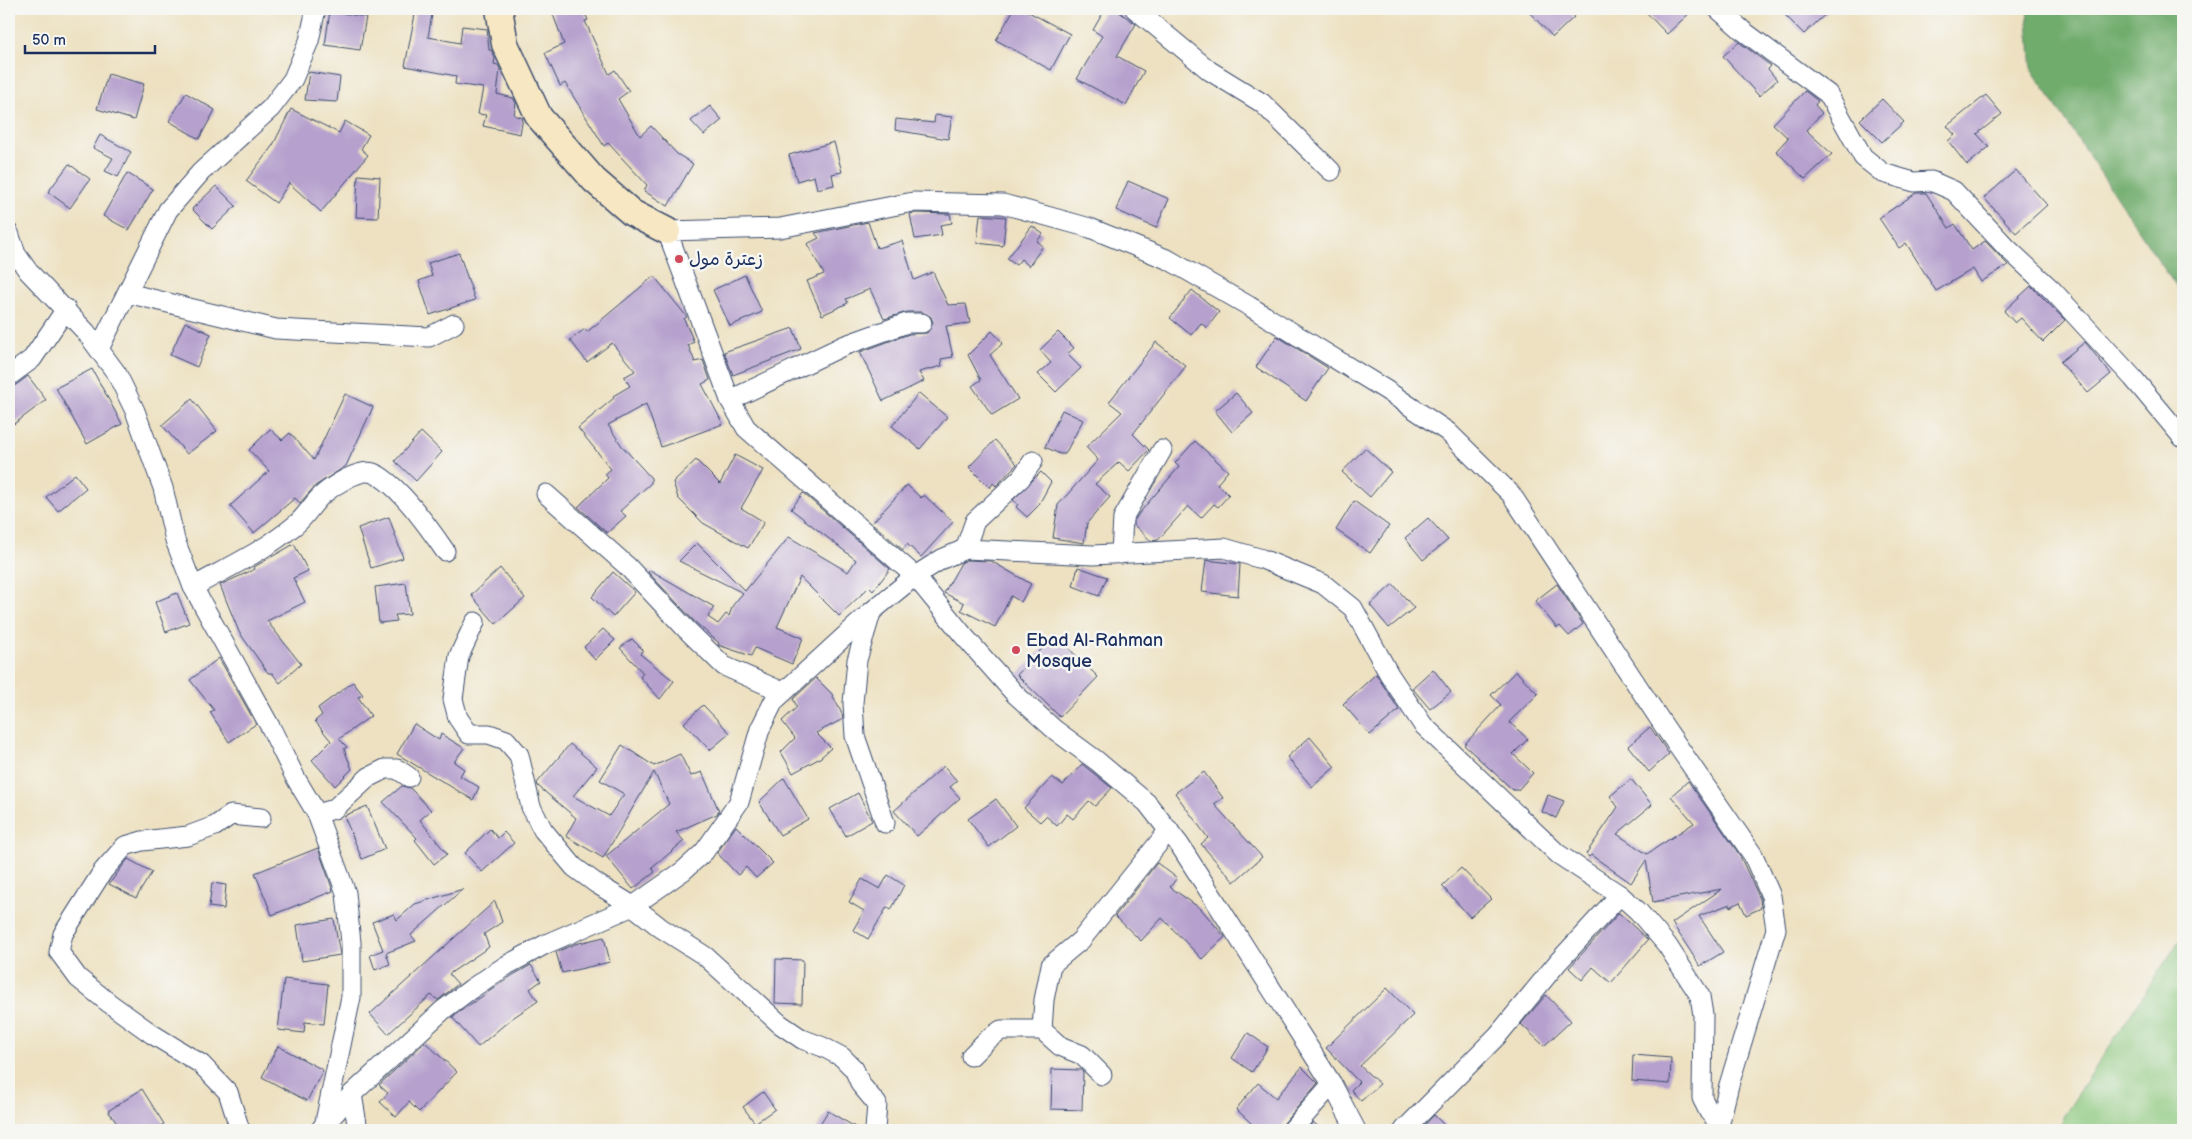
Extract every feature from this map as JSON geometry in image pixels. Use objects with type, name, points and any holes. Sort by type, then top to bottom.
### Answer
[{"type":"street","points":[[99,349],[168,210],[201,172],[271,108],[293,79],[308,42],[316,9]]},
{"type":"street","points":[[499,9],[505,44],[539,117],[594,180],[632,213],[668,232],[780,228],[913,202],[1003,204],[1090,228],[1169,260],[1314,345],[1448,432],[1511,494],[1666,729],[1753,855],[1771,896],[1776,929],[1729,1084],[1719,1127]]},
{"type":"street","points":[[1134,9],[1210,71],[1262,103],[1331,171]]},
{"type":"street","points":[[1718,9],[1742,30],[1828,94],[1863,157],[1883,173],[1914,182],[1931,181],[1954,191],[2007,248],[2059,298],[2133,378],[2183,438]]},
{"type":"street","points":[[668,232],[730,400],[746,428],[915,576],[962,635],[1016,695],[1055,730],[1097,761],[1147,803],[1179,844],[1332,1084],[1354,1129]]},
{"type":"street","points":[[9,233],[16,254],[28,270],[66,309],[117,374],[135,411],[163,488],[175,540],[193,587],[259,705],[295,777],[317,814],[346,893],[351,943],[351,997],[322,1127]]},
{"type":"street","points":[[127,294],[276,329],[429,337],[454,324]]},
{"type":"street","points":[[9,376],[32,359],[66,309]]},
{"type":"street","points":[[730,400],[844,346],[907,322],[922,323]]},
{"type":"street","points":[[1121,554],[1123,518],[1162,450]]},
{"type":"street","points":[[965,548],[975,521],[1020,478],[1033,461]]},
{"type":"street","points":[[193,587],[239,562],[295,526],[322,495],[357,473],[372,472],[400,494],[425,522],[445,550]]},
{"type":"street","points":[[546,494],[627,566],[724,666],[783,692]]},
{"type":"street","points":[[322,1127],[352,1094],[443,1010],[471,988],[507,965],[546,944],[632,906],[683,871],[704,852],[739,802],[760,728],[774,701],[871,612],[915,576],[965,548],[1093,555],[1224,548],[1262,559],[1323,584],[1353,608],[1389,674],[1423,725],[1558,854],[1620,895],[1667,945],[1700,996],[1703,1015],[1702,1098],[1719,1127]]},
{"type":"street","points":[[871,612],[857,660],[853,702],[855,736],[885,823]]},
{"type":"street","points":[[475,622],[459,656],[453,699],[458,718],[469,734],[489,734],[506,740],[519,754],[531,807],[543,830],[574,867],[661,928],[705,956],[780,1024],[802,1039],[824,1047],[842,1057],[854,1069],[861,1084],[876,1104],[874,1130]]},
{"type":"street","points":[[317,814],[334,809],[369,777],[384,769],[397,769],[409,777]]},
{"type":"street","points":[[240,1130],[228,1092],[201,1064],[152,1034],[109,1003],[78,978],[59,952],[63,934],[102,871],[125,846],[142,840],[188,836],[215,826],[231,815],[261,818]]},
{"type":"street","points":[[1042,1030],[1044,1000],[1051,965],[1081,940],[1169,830]]},
{"type":"street","points":[[1404,1130],[1498,1035],[1558,962],[1620,895]]},
{"type":"street","points":[[971,1056],[987,1040],[1002,1030],[1042,1030],[1060,1046],[1082,1055],[1102,1075]]},
{"type":"street","points":[[1292,1130],[1332,1084]]},
{"type":"street","points":[[352,1094],[358,1130]]},
{"type":"green space","points":[[2027,9],[2183,9],[2183,297],[2032,70]]},
{"type":"green space","points":[[2183,935],[2183,1130],[2061,1130],[2063,1117]]},
{"type":"building","points":[[416,9],[433,9],[428,37],[460,43],[462,26],[487,29],[489,50],[491,50],[495,58],[494,64],[498,65],[500,69],[497,94],[513,98],[516,103],[514,115],[523,118],[520,134],[483,126],[486,115],[478,114],[483,88],[455,84],[456,76],[405,66]]},
{"type":"building","points":[[551,9],[583,9],[588,20],[585,21],[609,74],[615,70],[629,91],[618,99],[640,136],[651,126],[677,154],[693,164],[668,206],[644,191],[647,185],[608,143],[604,146],[565,83],[560,86],[545,53],[564,44]]},
{"type":"building","points":[[1014,9],[1023,9],[1070,34],[1051,70],[996,40]]},
{"type":"building","points":[[1105,9],[1115,9],[1136,24],[1117,56],[1144,71],[1126,105],[1077,79],[1102,36],[1093,30]]},
{"type":"building","points":[[1526,9],[1566,9],[1574,17],[1553,37]]},
{"type":"building","points":[[1643,9],[1694,9],[1667,34]]},
{"type":"building","points":[[1779,9],[1831,9],[1804,34]]},
{"type":"building","points":[[330,11],[366,17],[360,50],[325,45]]},
{"type":"building","points":[[1739,42],[1771,66],[1768,69],[1777,80],[1759,96],[1723,56]]},
{"type":"building","points":[[309,72],[340,77],[337,102],[305,100]]},
{"type":"building","points":[[108,74],[144,84],[134,120],[97,109]]},
{"type":"building","points":[[1805,91],[1818,101],[1815,105],[1822,113],[1806,130],[1832,154],[1805,179],[1776,151],[1788,138],[1773,124]]},
{"type":"building","points":[[186,93],[215,110],[199,139],[169,121]]},
{"type":"building","points":[[1986,95],[2002,114],[1977,134],[1989,147],[1967,165],[1948,141],[1955,135],[1947,126]]},
{"type":"building","points":[[1882,99],[1904,122],[1882,142],[1860,120]]},
{"type":"building","points":[[710,106],[722,120],[704,135],[691,121]]},
{"type":"building","points":[[291,109],[339,133],[345,121],[369,135],[361,149],[368,155],[321,212],[289,183],[276,203],[246,181],[273,145]]},
{"type":"building","points":[[935,115],[952,117],[948,139],[895,130],[896,119],[934,123]]},
{"type":"building","points":[[100,135],[131,152],[118,177],[105,171],[113,158],[93,148]]},
{"type":"building","points":[[834,142],[842,172],[832,174],[834,185],[817,189],[814,176],[797,181],[789,155]]},
{"type":"building","points":[[69,164],[90,179],[70,208],[48,192]]},
{"type":"building","points":[[2016,170],[2047,205],[2016,233],[1984,198]]},
{"type":"building","points":[[127,173],[153,189],[129,230],[103,216]]},
{"type":"building","points":[[358,175],[380,177],[378,218],[356,217]]},
{"type":"building","points":[[1128,181],[1169,199],[1156,228],[1116,210]]},
{"type":"building","points":[[216,186],[236,206],[212,229],[192,209]]},
{"type":"building","points":[[1916,193],[1926,193],[1949,228],[1955,224],[1972,250],[1985,241],[2008,265],[1981,282],[1973,269],[1936,291],[1906,243],[1899,248],[1879,218]]},
{"type":"building","points":[[910,214],[950,214],[952,223],[940,225],[942,235],[915,239]]},
{"type":"building","points":[[980,215],[1006,217],[1003,246],[977,243]]},
{"type":"building","points":[[868,222],[877,248],[902,241],[914,280],[933,272],[948,305],[966,304],[970,323],[946,326],[953,357],[941,359],[942,366],[919,372],[924,381],[883,401],[860,352],[909,334],[927,333],[933,323],[931,317],[922,312],[907,312],[884,319],[870,289],[846,299],[848,303],[822,315],[807,281],[824,274],[807,244],[819,238],[815,233]]},
{"type":"building","points":[[1032,226],[1043,234],[1037,241],[1043,246],[1029,266],[1021,259],[1016,265],[1007,259]]},
{"type":"building","points":[[459,253],[475,300],[430,315],[419,281],[432,276],[428,263]]},
{"type":"building","points":[[745,275],[762,312],[730,326],[713,290]]},
{"type":"building","points":[[654,276],[687,317],[684,319],[694,342],[688,345],[695,362],[703,360],[710,380],[702,384],[723,424],[661,447],[646,404],[608,425],[622,446],[651,478],[651,483],[620,511],[626,516],[607,533],[578,507],[608,478],[605,474],[611,469],[578,428],[614,398],[613,396],[630,386],[624,377],[635,371],[612,343],[587,362],[570,340],[585,329],[587,332]]},
{"type":"building","points":[[2031,286],[2065,320],[2043,342],[2021,318],[2015,323],[2004,311]]},
{"type":"building","points":[[1192,290],[1219,312],[1207,328],[1201,323],[1191,335],[1170,318]]},
{"type":"building","points":[[185,322],[211,334],[197,367],[170,355]]},
{"type":"building","points":[[793,328],[801,349],[733,375],[724,352]]},
{"type":"building","points":[[992,331],[1003,343],[990,355],[1018,399],[992,415],[972,386],[981,380],[968,355]]},
{"type":"building","points":[[1058,332],[1074,348],[1067,354],[1081,368],[1056,392],[1038,374],[1051,363],[1040,350]]},
{"type":"building","points":[[1277,336],[1328,368],[1306,401],[1256,367]]},
{"type":"building","points":[[1156,342],[1186,366],[1133,434],[1149,450],[1129,471],[1119,462],[1095,484],[1110,497],[1087,523],[1084,543],[1053,538],[1058,505],[1098,460],[1086,447],[1122,412],[1109,402]]},
{"type":"building","points":[[2085,342],[2111,374],[2088,393],[2060,362]]},
{"type":"building","points":[[92,369],[122,424],[87,444],[56,388]]},
{"type":"building","points":[[28,376],[46,400],[14,424],[9,416],[9,387],[16,385]]},
{"type":"building","points":[[919,393],[947,417],[920,449],[892,426]]},
{"type":"building","points":[[1236,393],[1253,413],[1232,432],[1215,411]]},
{"type":"building","points":[[345,394],[373,407],[346,466],[315,486],[300,503],[295,498],[254,533],[230,506],[269,471],[249,450],[270,429],[282,440],[290,433],[314,460]]},
{"type":"building","points":[[192,399],[217,431],[187,454],[162,425]]},
{"type":"building","points":[[1062,410],[1083,420],[1065,454],[1060,454],[1045,447]]},
{"type":"building","points":[[421,432],[442,452],[416,481],[395,461]]},
{"type":"building","points":[[995,440],[1017,464],[996,486],[993,483],[990,488],[969,467]]},
{"type":"building","points":[[1195,441],[1228,471],[1217,484],[1229,495],[1218,507],[1214,504],[1201,518],[1188,506],[1158,540],[1151,541],[1134,525],[1134,521],[1179,467],[1175,463]]},
{"type":"building","points":[[1365,448],[1391,472],[1370,497],[1342,472]]},
{"type":"building","points":[[735,455],[763,470],[741,508],[764,522],[748,548],[703,523],[678,498],[673,482],[696,460],[720,484]]},
{"type":"building","points":[[1041,472],[1051,482],[1038,506],[1027,517],[1016,507],[1018,504],[1013,500]]},
{"type":"building","points":[[75,474],[86,488],[58,511],[46,497]]},
{"type":"building","points":[[907,485],[921,498],[924,495],[953,522],[921,557],[907,544],[903,550],[872,523]]},
{"type":"building","points":[[803,493],[890,569],[873,591],[869,587],[839,616],[800,577],[777,627],[803,638],[792,664],[755,648],[751,656],[718,645],[719,643],[695,622],[648,572],[650,570],[714,607],[708,617],[718,624],[726,614],[729,616],[733,605],[743,593],[679,561],[697,543],[745,591],[789,537],[848,572],[856,560],[791,509]]},
{"type":"building","points":[[1354,501],[1389,526],[1370,553],[1336,530]]},
{"type":"building","points":[[389,517],[403,558],[371,568],[358,528]]},
{"type":"building","points":[[1428,518],[1448,540],[1423,560],[1405,538]]},
{"type":"building","points":[[294,544],[308,571],[293,578],[305,602],[267,621],[301,664],[280,683],[272,673],[268,673],[239,632],[220,585],[255,569],[254,567]]},
{"type":"building","points":[[967,560],[991,561],[1031,584],[1021,602],[1011,596],[995,627],[961,610],[964,603],[944,593],[961,563]]},
{"type":"building","points":[[1206,560],[1240,564],[1238,596],[1202,592]]},
{"type":"building","points":[[1078,567],[1107,577],[1099,596],[1073,586]]},
{"type":"building","points":[[500,568],[525,598],[496,624],[471,595]]},
{"type":"building","points":[[613,572],[635,592],[613,617],[592,597]]},
{"type":"building","points":[[406,583],[410,614],[395,615],[397,621],[379,623],[375,587]]},
{"type":"building","points":[[1393,584],[1414,608],[1389,628],[1370,605]]},
{"type":"building","points":[[1557,584],[1583,624],[1569,636],[1560,626],[1557,628],[1535,601]]},
{"type":"building","points":[[177,593],[189,623],[166,632],[155,602]]},
{"type":"building","points":[[603,629],[615,640],[595,660],[584,647]]},
{"type":"building","points":[[1055,635],[1098,677],[1060,717],[1017,675]]},
{"type":"building","points":[[632,639],[643,650],[640,654],[674,681],[660,699],[640,677],[643,673],[620,648]]},
{"type":"building","points":[[219,658],[256,724],[229,742],[210,712],[214,710],[190,680]]},
{"type":"building","points":[[1433,669],[1451,692],[1430,709],[1412,688]]},
{"type":"building","points":[[1516,671],[1538,694],[1509,722],[1528,739],[1513,754],[1533,773],[1518,790],[1513,790],[1464,745],[1501,705],[1491,695]]},
{"type":"building","points":[[1376,674],[1399,710],[1370,735],[1343,704]]},
{"type":"building","points":[[816,678],[832,694],[843,719],[816,733],[831,748],[820,758],[793,773],[781,752],[795,738],[782,721],[797,707],[793,699]]},
{"type":"building","points":[[353,682],[363,695],[358,697],[371,716],[339,739],[347,747],[344,749],[352,769],[335,786],[312,760],[331,741],[315,721],[322,715],[318,708]]},
{"type":"building","points":[[703,705],[730,733],[710,750],[684,723]]},
{"type":"building","points":[[414,724],[439,740],[441,734],[464,748],[454,762],[464,769],[460,776],[479,787],[473,800],[397,754]]},
{"type":"building","points":[[1650,727],[1669,754],[1649,772],[1628,746]]},
{"type":"building","points":[[1310,737],[1335,767],[1312,787],[1287,757]]},
{"type":"building","points":[[570,744],[597,767],[573,796],[609,816],[624,794],[600,780],[622,745],[654,766],[680,754],[691,776],[702,772],[719,811],[717,814],[676,832],[684,841],[652,868],[655,872],[633,889],[606,856],[669,804],[654,772],[603,858],[566,836],[576,818],[538,786],[537,783]]},
{"type":"building","points":[[1082,764],[1112,788],[1095,806],[1089,801],[1073,819],[1067,814],[1057,826],[1046,816],[1040,822],[1024,808],[1052,777],[1063,785]]},
{"type":"building","points":[[944,766],[957,781],[950,787],[960,798],[917,836],[894,811]]},
{"type":"building","points":[[1204,772],[1223,798],[1214,804],[1262,857],[1234,882],[1201,844],[1208,838],[1175,793]]},
{"type":"building","points":[[784,778],[808,819],[780,835],[759,802]]},
{"type":"building","points":[[1631,779],[1652,805],[1617,834],[1647,854],[1694,823],[1671,796],[1688,781],[1739,854],[1760,899],[1761,908],[1746,915],[1740,902],[1730,907],[1730,904],[1699,916],[1723,952],[1700,966],[1672,923],[1722,889],[1653,902],[1646,860],[1631,883],[1591,855],[1589,857],[1586,854],[1618,807],[1610,796]]},
{"type":"building","points":[[402,786],[410,788],[431,810],[420,820],[447,854],[434,864],[415,840],[417,838],[383,802]]},
{"type":"building","points":[[858,793],[872,821],[846,836],[830,809]]},
{"type":"building","points":[[1548,795],[1564,801],[1556,818],[1542,812]]},
{"type":"building","points":[[996,799],[1016,826],[989,847],[968,819]]},
{"type":"building","points":[[367,806],[385,849],[362,859],[344,816]]},
{"type":"building","points":[[736,826],[773,863],[756,878],[746,867],[738,875],[717,853]]},
{"type":"building","points":[[490,829],[498,838],[504,832],[514,843],[482,872],[465,853]]},
{"type":"building","points":[[318,848],[333,891],[272,915],[255,873]]},
{"type":"building","points":[[128,859],[152,872],[136,898],[109,884]]},
{"type":"building","points":[[1157,863],[1177,878],[1170,887],[1201,909],[1225,937],[1202,959],[1162,918],[1141,941],[1115,916]]},
{"type":"building","points":[[1461,868],[1491,899],[1470,917],[1442,886]]},
{"type":"building","points":[[888,875],[904,885],[891,910],[887,907],[868,939],[853,930],[864,911],[849,902],[862,879],[880,889]]},
{"type":"building","points":[[212,883],[226,885],[224,909],[209,907]]},
{"type":"building","points":[[463,889],[411,935],[416,941],[386,953],[390,964],[375,970],[370,955],[383,950],[372,922],[394,914],[397,920],[415,904]]},
{"type":"building","points":[[495,901],[502,922],[484,934],[489,947],[449,974],[458,984],[438,1000],[431,995],[388,1034],[370,1014]]},
{"type":"building","points":[[1619,913],[1648,940],[1611,983],[1593,967],[1582,980],[1569,968]]},
{"type":"building","points":[[334,919],[340,955],[302,961],[297,925]]},
{"type":"building","points":[[604,937],[610,962],[562,973],[556,952],[575,944]]},
{"type":"building","points":[[776,959],[803,960],[802,1004],[775,1003]]},
{"type":"building","points":[[531,965],[541,981],[530,989],[538,1001],[511,1019],[478,1047],[452,1017],[513,975]]},
{"type":"building","points":[[284,979],[328,984],[324,1024],[305,1022],[304,1033],[278,1030]]},
{"type":"building","points":[[1387,988],[1413,1015],[1360,1066],[1380,1084],[1361,1101],[1351,1090],[1359,1082],[1326,1048]]},
{"type":"building","points":[[1546,995],[1571,1021],[1544,1046],[1521,1024]]},
{"type":"building","points":[[1248,1033],[1268,1047],[1252,1072],[1232,1058]]},
{"type":"building","points":[[425,1042],[457,1072],[419,1112],[409,1102],[396,1117],[380,1102],[388,1093],[379,1085]]},
{"type":"building","points":[[278,1046],[323,1070],[307,1101],[262,1077]]},
{"type":"building","points":[[1633,1055],[1671,1058],[1670,1084],[1632,1081]]},
{"type":"building","points":[[1302,1067],[1318,1083],[1284,1123],[1281,1130],[1246,1130],[1252,1124],[1236,1109],[1258,1083],[1276,1098]]},
{"type":"building","points":[[1052,1069],[1081,1070],[1083,1072],[1082,1110],[1051,1109]]},
{"type":"building","points":[[142,1089],[164,1124],[154,1130],[122,1130],[108,1111]]},
{"type":"building","points":[[763,1092],[775,1109],[755,1123],[743,1107]]},
{"type":"building","points":[[828,1111],[860,1130],[816,1130]]},
{"type":"building","points":[[1434,1115],[1449,1130],[1420,1130]]},
{"type":"building","points":[[1313,1122],[1322,1130],[1307,1130]]},
{"type":"place","name":"زعترة مول","points":[[679,259]]},
{"type":"place","name":"Ebad Al-Rahman Mosque","points":[[1016,650]]}]
